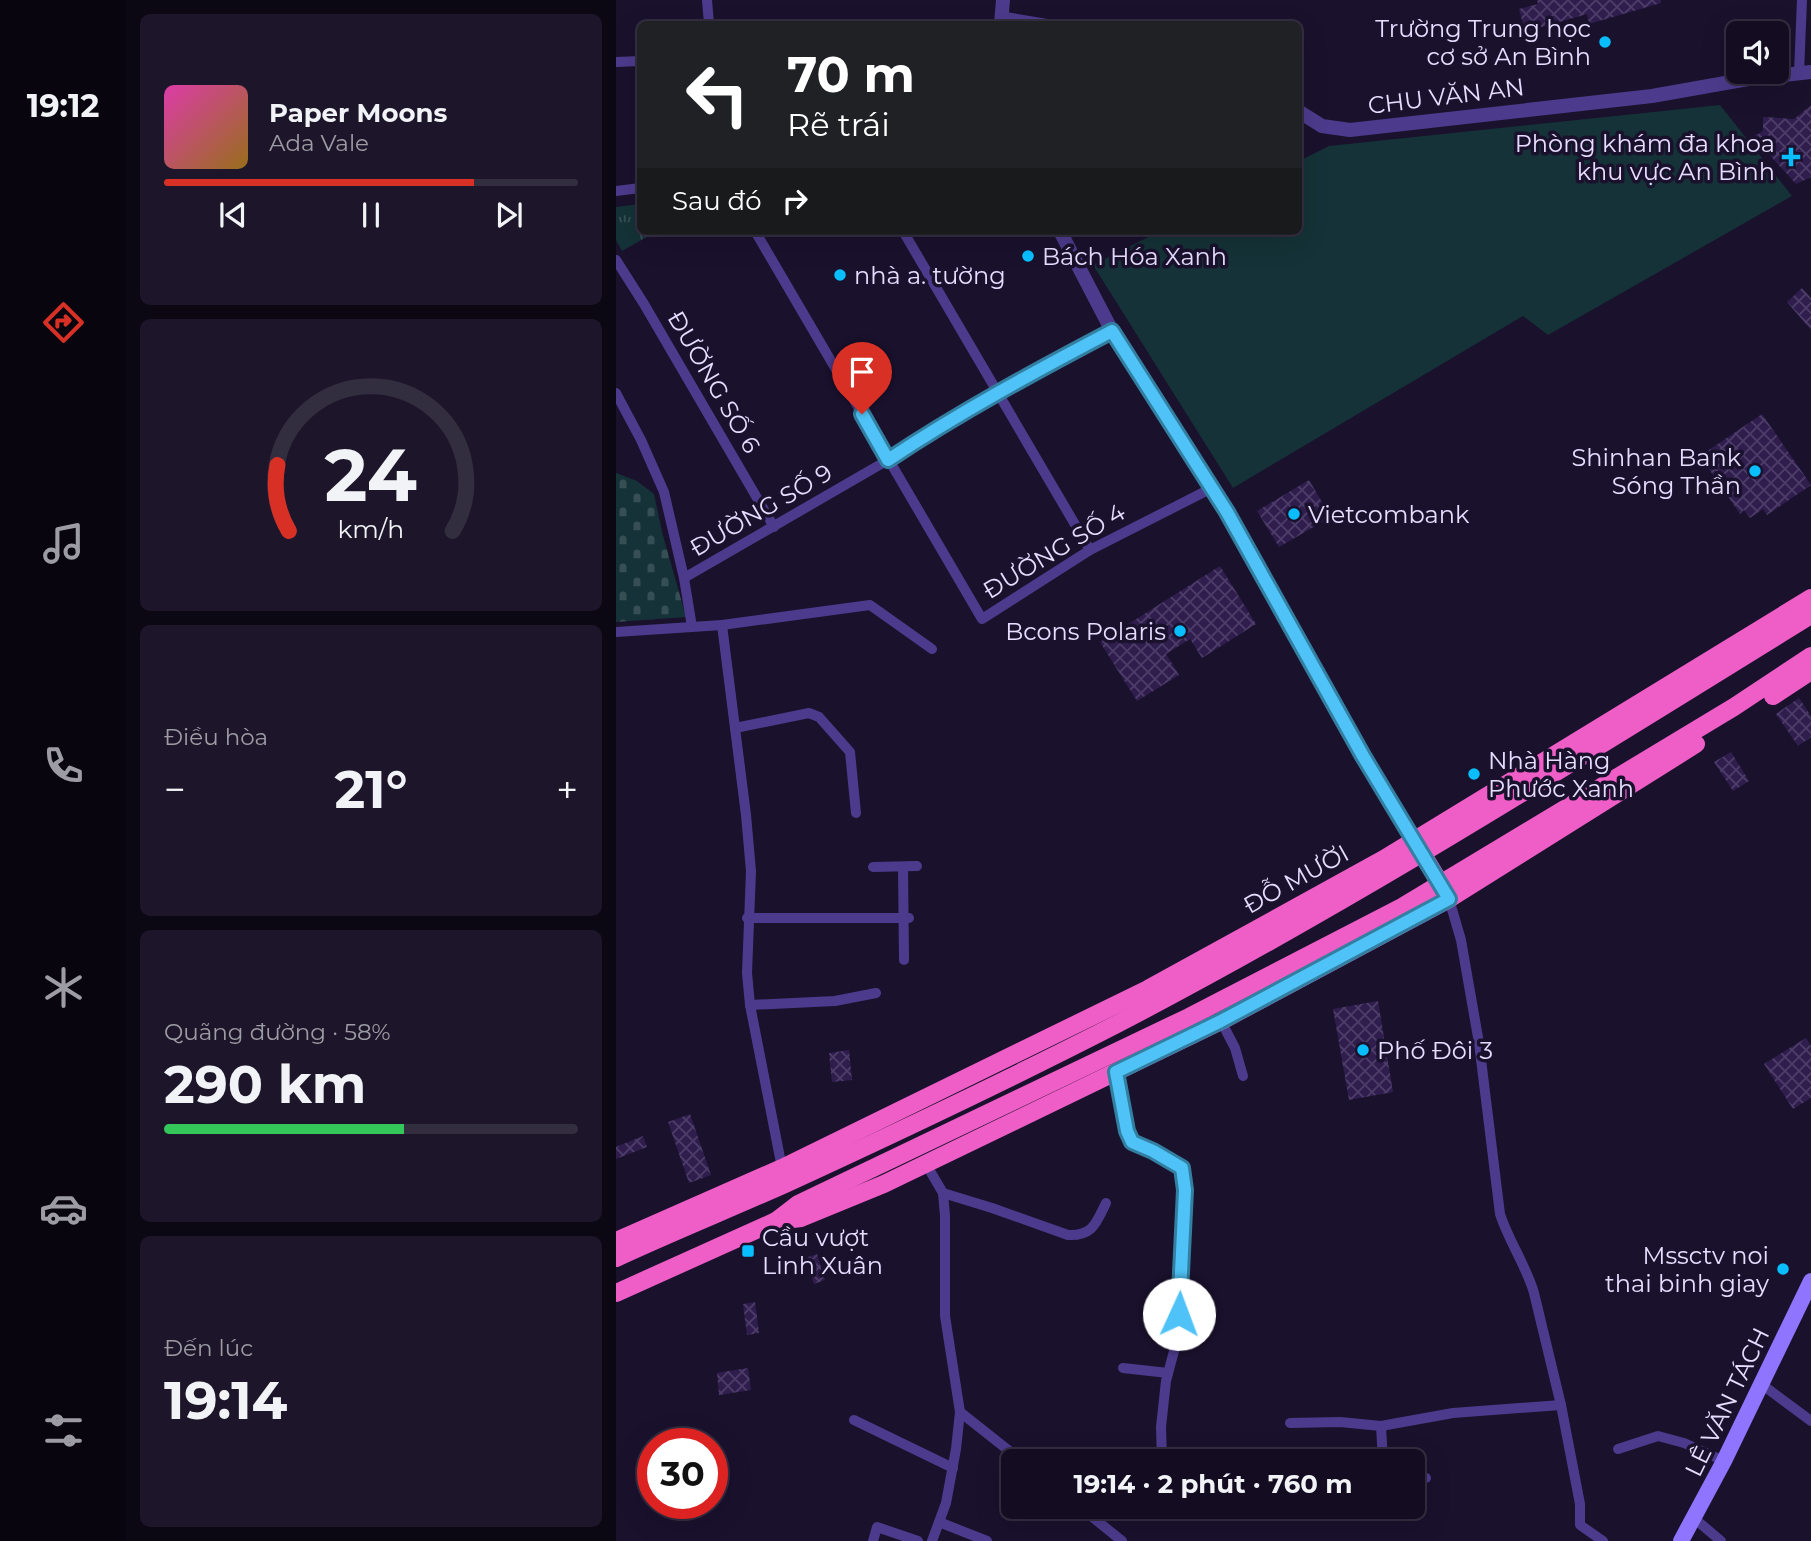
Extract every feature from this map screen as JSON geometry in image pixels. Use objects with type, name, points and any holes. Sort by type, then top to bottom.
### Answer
[{"type":"highway","name":"ĐỖ MƯỜI","points":[[783,1176],[1118,1023],[1288,932],[1811,598]]},
{"type":"highway","name":"ĐỖ MƯỜI","points":[[1418,847],[1811,615]]},
{"type":"highway","points":[[616,1293],[776,1221],[798,1204],[1189,1017],[1402,907],[1445,891],[1811,656]]},
{"type":"highway","points":[[776,1221],[801,1219],[926,1164],[1221,1021],[1445,891],[1811,671]]},
{"type":"highway","points":[[1418,847],[1445,891]]},
{"type":"highway","points":[[616,1241],[672,1216],[783,1176]]},
{"type":"highway","points":[[616,1258],[783,1176]]},
{"type":"highway","points":[[650,1242],[672,1216]]},
{"type":"main road","name":"LÊ VĂN TÁCH","points":[[1681,1541],[1724,1461],[1811,1281]]},
{"type":"street","points":[[707,0],[709,21]]},
{"type":"street","points":[[1000,20],[1003,0]]},
{"type":"street","points":[[1802,0],[1805,73]]},
{"type":"street","points":[[616,62],[637,61]]},
{"type":"street","name":"CHU VĂN AN","points":[[1302,114],[1322,126],[1350,130],[1652,96],[1748,79],[1805,73]]},
{"type":"street","points":[[616,191],[637,188]]},
{"type":"street","name":"ĐƯỜNG SỐ 4","points":[[757,235],[982,619],[1090,550],[1212,488]]},
{"type":"street","points":[[906,235],[1090,550]]},
{"type":"street","points":[[1062,235],[1112,331],[1212,488],[1363,756],[1418,847]]},
{"type":"street","name":"ĐƯỜNG SỐ 6","points":[[616,260],[774,527]]},
{"type":"street","name":"ĐƯỜNG SỐ 9","points":[[684,578],[888,460],[938,427],[1112,331]]},
{"type":"street","points":[[616,393],[664,492],[692,626]]},
{"type":"street","points":[[616,632],[722,625],[870,605],[932,649]]},
{"type":"street","points":[[722,625],[751,871],[747,918],[750,1005],[783,1176]]},
{"type":"street","points":[[735,728],[809,713],[819,717],[850,752],[856,813]]},
{"type":"street","points":[[873,867],[918,866]]},
{"type":"street","points":[[903,867],[906,918],[904,960]]},
{"type":"street","points":[[1445,891],[1461,940],[1479,1043],[1500,1214],[1507,1236],[1529,1276],[1561,1405],[1580,1504],[1580,1525],[1602,1541]]},
{"type":"street","points":[[747,918],[906,918]]},
{"type":"street","points":[[750,1005],[835,1001],[876,993]]},
{"type":"street","points":[[1221,1021],[1235,1048],[1243,1076]]},
{"type":"street","points":[[1116,1072],[1127,1131],[1132,1142],[1182,1168],[1185,1190],[1178,1336],[1168,1373],[1161,1427],[1162,1449]]},
{"type":"street","points":[[926,1164],[943,1193],[945,1315],[960,1412],[953,1468],[932,1541]]},
{"type":"street","points":[[943,1193],[1068,1235],[1080,1236],[1089,1231],[1106,1203]]},
{"type":"street","points":[[1123,1368],[1168,1373]]},
{"type":"street","points":[[1760,1383],[1811,1421]]},
{"type":"street","points":[[1290,1423],[1339,1422],[1381,1426],[1454,1413],[1561,1405]]},
{"type":"street","points":[[960,1412],[1007,1449]]},
{"type":"street","points":[[853,1420],[953,1468]]},
{"type":"street","points":[[1381,1426],[1382,1449]]},
{"type":"street","points":[[1619,1449],[1658,1436],[1684,1443],[1724,1461]]},
{"type":"street","points":[[1095,1519],[1122,1541]]},
{"type":"street","points":[[1695,1519],[1721,1541]]},
{"type":"street","points":[[939,1522],[987,1541]]},
{"type":"street","points":[[873,1541],[877,1527],[918,1541]]},
{"type":"green space","points":[[1720,105],[1792,196],[1548,335],[1523,316],[1233,488],[1093,265],[1152,235],[1302,235],[1302,160],[1329,146]]},
{"type":"green space","points":[[637,204],[637,235],[650,235],[622,251],[616,240],[616,207]]},
{"type":"green space","points":[[616,473],[637,481],[654,494],[686,617],[616,622]]},
{"type":"building","points":[[1537,0],[1661,0],[1661,3],[1589,24],[1587,14],[1525,32],[1519,9],[1538,4]]},
{"type":"building","name":"Phòng khám đa khoa khu vực An Bình","points":[[1811,105],[1811,177],[1796,184],[1753,137],[1763,131],[1763,117],[1794,119]]},
{"type":"building","points":[[1802,288],[1811,298],[1811,330],[1787,302]]},
{"type":"building","name":"Shinhan Bank Sóng Thần","points":[[1762,414],[1811,485],[1767,515],[1763,509],[1750,518],[1744,510],[1740,514],[1700,456]]},
{"type":"building","name":"Vietcombank","points":[[1309,480],[1331,517],[1279,547],[1257,511]]},
{"type":"building","name":"Bcons Polaris","points":[[1220,566],[1256,624],[1202,658],[1190,639],[1166,654],[1179,675],[1137,701],[1100,642]]},
{"type":"building","points":[[1799,698],[1811,716],[1811,737],[1798,746],[1776,714]]},
{"type":"building","points":[[1731,752],[1749,781],[1733,791],[1714,762]]},
{"type":"building","name":"Phố Đôi 3","points":[[1378,1001],[1393,1092],[1349,1100],[1333,1009]]},
{"type":"building","points":[[1806,1038],[1811,1046],[1811,1098],[1793,1109],[1764,1064]]},
{"type":"building","points":[[849,1050],[852,1080],[832,1082],[829,1053]]},
{"type":"building","points":[[690,1114],[711,1175],[689,1183],[668,1122]]},
{"type":"building","points":[[643,1136],[647,1147],[616,1159],[616,1147]]},
{"type":"building","points":[[817,1254],[825,1280],[814,1284],[805,1258]]},
{"type":"building","points":[[755,1302],[759,1333],[747,1335],[743,1304]]},
{"type":"building","points":[[748,1368],[751,1390],[719,1395],[717,1373]]},
{"type":"place","name":"Trường Trung học cơ sở An Bình","points":[[1605,42]]},
{"type":"place","name":"Phòng khám đa khoa khu vực An Bình","points":[[1791,157]]},
{"type":"place","name":"Bách Hóa Xanh","points":[[1028,256]]},
{"type":"place","name":"nhà a. tường","points":[[840,275]]},
{"type":"place","name":"Shinhan Bank Sóng Thần","points":[[1755,471]]},
{"type":"place","name":"Vietcombank","points":[[1294,514]]},
{"type":"place","name":"Bcons Polaris","points":[[1180,631]]},
{"type":"place","name":"Nhà Hàng Phước Xanh","points":[[1474,774]]},
{"type":"place","name":"Phố Đôi 3","points":[[1363,1050]]},
{"type":"place","name":"Cầu vượt Linh Xuân","points":[[748,1251]]},
{"type":"place","name":"Mssctv noi thai binh giay","points":[[1783,1269]]},
{"type":"route","points":[[862,414],[888,460],[938,427],[1112,331],[1227,512],[1363,756],[1449,899],[1221,1021],[1116,1072],[1127,1131],[1132,1142],[1182,1168],[1185,1190],[1179,1314]]}]
